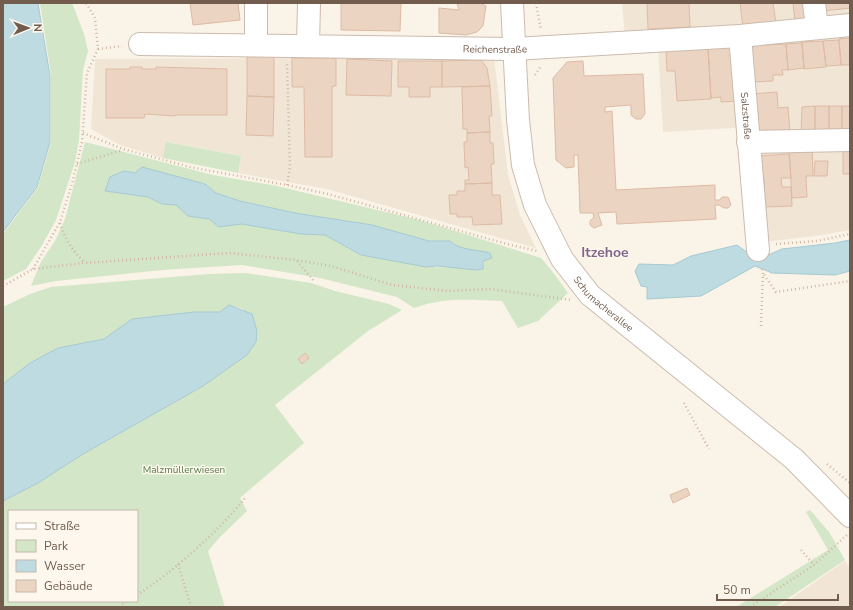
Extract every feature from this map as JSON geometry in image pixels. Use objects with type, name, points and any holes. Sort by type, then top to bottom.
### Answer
[{"type":"street","points":[[256,3],[256,45]]},
{"type":"street","points":[[308,45],[309,3]]},
{"type":"street","name":"Schumacherallee","points":[[512,3],[518,120],[523,165],[535,205],[555,247],[590,295],[794,459],[850,516]]},
{"type":"street","points":[[814,3],[817,27]]},
{"type":"street","name":"Reichenstraße","points":[[140,44],[514,48],[740,36],[817,27],[850,25]]},
{"type":"street","name":"Salzstraße","points":[[740,36],[748,142],[850,140]]},
{"type":"street","points":[[748,142],[758,250]]},
{"type":"path","points":[[33,269],[60,222],[77,164],[83,133],[88,73],[98,49],[95,18],[86,3]]},
{"type":"path","points":[[532,78],[543,62],[536,3]]},
{"type":"path","points":[[98,49],[140,44]]},
{"type":"path","points":[[287,45],[290,167],[287,185]]},
{"type":"path","points":[[83,133],[123,149],[190,167],[328,194],[507,244],[537,251],[555,247]]},
{"type":"path","points":[[77,164],[123,149]]},
{"type":"path","points":[[60,222],[65,239],[84,263]]},
{"type":"path","points":[[758,250],[781,242],[817,241],[850,234]]},
{"type":"path","points":[[3,286],[33,269],[84,263],[229,253],[296,260],[331,266],[392,285],[448,291],[490,289],[576,301]]},
{"type":"path","points":[[296,260],[314,281]]},
{"type":"path","points":[[761,326],[763,274],[776,292],[850,281]]},
{"type":"path","points":[[684,403],[709,449]]},
{"type":"path","points":[[823,460],[850,483]]},
{"type":"path","points":[[138,594],[178,564],[234,512],[245,498]]},
{"type":"path","points":[[750,607],[814,565],[850,533]]},
{"type":"path","points":[[802,550],[814,565]]},
{"type":"path","points":[[178,564],[192,607]]},
{"type":"shaded area","points":[[622,3],[850,3],[850,230],[763,242],[751,127],[663,132],[658,48],[626,49]]},
{"type":"shaded area","points":[[494,57],[508,175],[520,215],[536,248],[327,189],[238,173],[241,156],[167,142],[163,158],[120,145],[91,129],[95,59]]},
{"type":"shaded area","points":[[845,561],[850,569],[850,607],[779,607]]},
{"type":"green space","points":[[40,3],[72,3],[84,34],[88,51],[83,70],[79,140],[75,162],[56,220],[41,247],[26,269],[3,281],[3,234],[38,187],[51,142],[51,75]]},
{"type":"green space","points":[[85,142],[213,175],[277,186],[419,220],[465,234],[541,258],[568,293],[538,321],[518,328],[502,301],[447,301],[426,304],[414,308],[397,297],[320,278],[242,265],[162,270],[56,281],[31,286],[41,262],[56,239],[65,219]],"holes":[[[124,171],[205,184],[216,193],[240,201],[295,213],[372,225],[429,241],[450,241],[457,246],[471,250],[479,250],[483,261],[483,268],[426,267],[361,255],[325,235],[301,234],[241,224],[219,227],[209,219],[188,216],[176,205],[162,204],[148,197],[105,191]]]},
{"type":"green space","points":[[166,142],[241,156],[238,173],[163,158]]},
{"type":"green space","name":"Malzmüllerwiesen","points":[[245,273],[311,283],[335,291],[389,304],[402,310],[368,331],[275,405],[304,443],[240,498],[247,511],[208,551],[225,607],[3,607],[3,501],[38,483],[83,454],[203,386],[247,355],[243,309],[229,305],[220,312],[194,312],[132,319],[104,339],[58,348],[30,363],[3,384],[3,307],[30,294],[51,287],[209,274]]},
{"type":"green space","points":[[810,510],[829,532],[845,560],[775,607],[736,607],[828,550],[806,512]]},
{"type":"water","points":[[3,3],[38,3],[50,76],[50,142],[37,187],[3,232]]},
{"type":"water","points":[[142,167],[205,184],[216,193],[240,201],[295,213],[372,225],[429,241],[450,241],[459,247],[490,253],[492,258],[483,261],[483,269],[476,270],[437,266],[426,267],[361,255],[325,235],[301,234],[241,224],[219,227],[209,219],[188,216],[176,205],[162,204],[148,197],[105,191],[110,177],[124,171],[135,173]]},
{"type":"water","points":[[850,240],[850,271],[835,275],[772,273],[755,266],[701,296],[647,299],[647,287],[641,286],[635,271],[639,264],[673,265],[691,256],[737,245],[755,258],[766,256],[782,249]]},
{"type":"water","points":[[229,305],[252,314],[257,331],[256,342],[247,355],[203,386],[83,454],[38,483],[3,501],[3,384],[30,363],[58,348],[104,339],[132,319],[194,312],[220,312]]},
{"type":"building","points":[[190,3],[238,3],[240,20],[193,25]]},
{"type":"building","points":[[341,3],[401,3],[400,31],[341,30]]},
{"type":"building","points":[[457,3],[480,3],[486,6],[483,26],[477,32],[466,35],[439,33],[439,8],[459,10]]},
{"type":"building","points":[[647,3],[689,3],[690,27],[648,29]]},
{"type":"building","points":[[740,3],[773,3],[776,23],[743,27]]},
{"type":"building","points":[[793,3],[809,3],[811,19],[795,21]]},
{"type":"building","points":[[822,3],[850,3],[850,8],[823,11]]},
{"type":"building","points":[[850,38],[850,65],[841,65],[839,39]]},
{"type":"building","points":[[839,40],[841,65],[826,66],[823,41]]},
{"type":"building","points":[[823,41],[826,67],[804,69],[802,42]]},
{"type":"building","points":[[802,43],[804,68],[788,70],[786,44]]},
{"type":"building","points":[[786,44],[788,70],[782,70],[783,75],[773,75],[773,81],[752,82],[748,46]]},
{"type":"building","points":[[735,46],[738,101],[721,102],[721,97],[711,98],[708,48]]},
{"type":"building","points":[[708,48],[711,99],[677,101],[675,71],[667,71],[666,50]]},
{"type":"building","points":[[247,56],[274,56],[274,97],[247,96]]},
{"type":"building","points":[[292,58],[336,58],[336,86],[332,86],[332,157],[305,157],[304,87],[292,87]]},
{"type":"building","points":[[347,59],[392,61],[391,96],[346,95]]},
{"type":"building","points":[[481,60],[487,68],[490,86],[442,87],[442,61]]},
{"type":"building","points":[[398,61],[442,61],[442,87],[430,87],[430,97],[409,97],[409,87],[398,87]]},
{"type":"building","points":[[583,61],[584,76],[643,74],[645,114],[641,119],[636,119],[631,115],[631,105],[605,107],[605,112],[612,111],[616,190],[715,185],[715,200],[720,200],[722,197],[728,197],[731,205],[728,208],[724,208],[719,205],[715,205],[716,219],[617,224],[616,212],[598,213],[602,225],[594,228],[590,225],[590,221],[594,217],[593,213],[580,213],[578,155],[574,155],[574,167],[566,168],[556,160],[553,78],[567,62]]},
{"type":"building","points":[[130,67],[142,67],[142,69],[156,69],[156,67],[227,69],[227,115],[175,116],[145,114],[144,118],[106,118],[106,69],[130,69]]},
{"type":"building","points":[[490,86],[492,116],[489,116],[490,132],[467,133],[467,129],[463,129],[462,87]]},
{"type":"building","points":[[777,92],[778,108],[788,107],[790,133],[755,135],[752,94]]},
{"type":"building","points":[[247,96],[274,97],[273,136],[246,135]]},
{"type":"building","points":[[815,106],[829,106],[829,133],[815,133]]},
{"type":"building","points":[[815,106],[815,133],[801,133],[802,107]]},
{"type":"building","points":[[829,106],[842,106],[842,132],[829,133]]},
{"type":"building","points":[[842,106],[850,106],[850,132],[842,132]]},
{"type":"building","points":[[490,132],[490,143],[493,143],[494,164],[491,164],[492,183],[465,184],[465,180],[469,180],[468,167],[465,168],[464,142],[467,142],[467,133]]},
{"type":"building","points":[[812,146],[813,176],[806,176],[807,197],[792,198],[789,147]]},
{"type":"building","points":[[843,150],[850,150],[850,174],[843,174]]},
{"type":"building","points":[[789,154],[791,178],[781,178],[782,187],[791,187],[792,206],[765,207],[764,177],[761,178],[759,156]]},
{"type":"building","points":[[815,161],[828,161],[827,176],[814,176]]},
{"type":"building","points":[[492,183],[492,195],[500,195],[502,224],[473,225],[472,217],[457,217],[457,214],[450,214],[449,195],[457,195],[457,191],[465,191],[465,184]]},
{"type":"building","points":[[305,353],[309,358],[302,364],[298,359]]},
{"type":"building","points":[[687,488],[690,495],[673,503],[670,495]]},
{"type":"district","name":"Itzehoe","points":[[605,252]]}]
